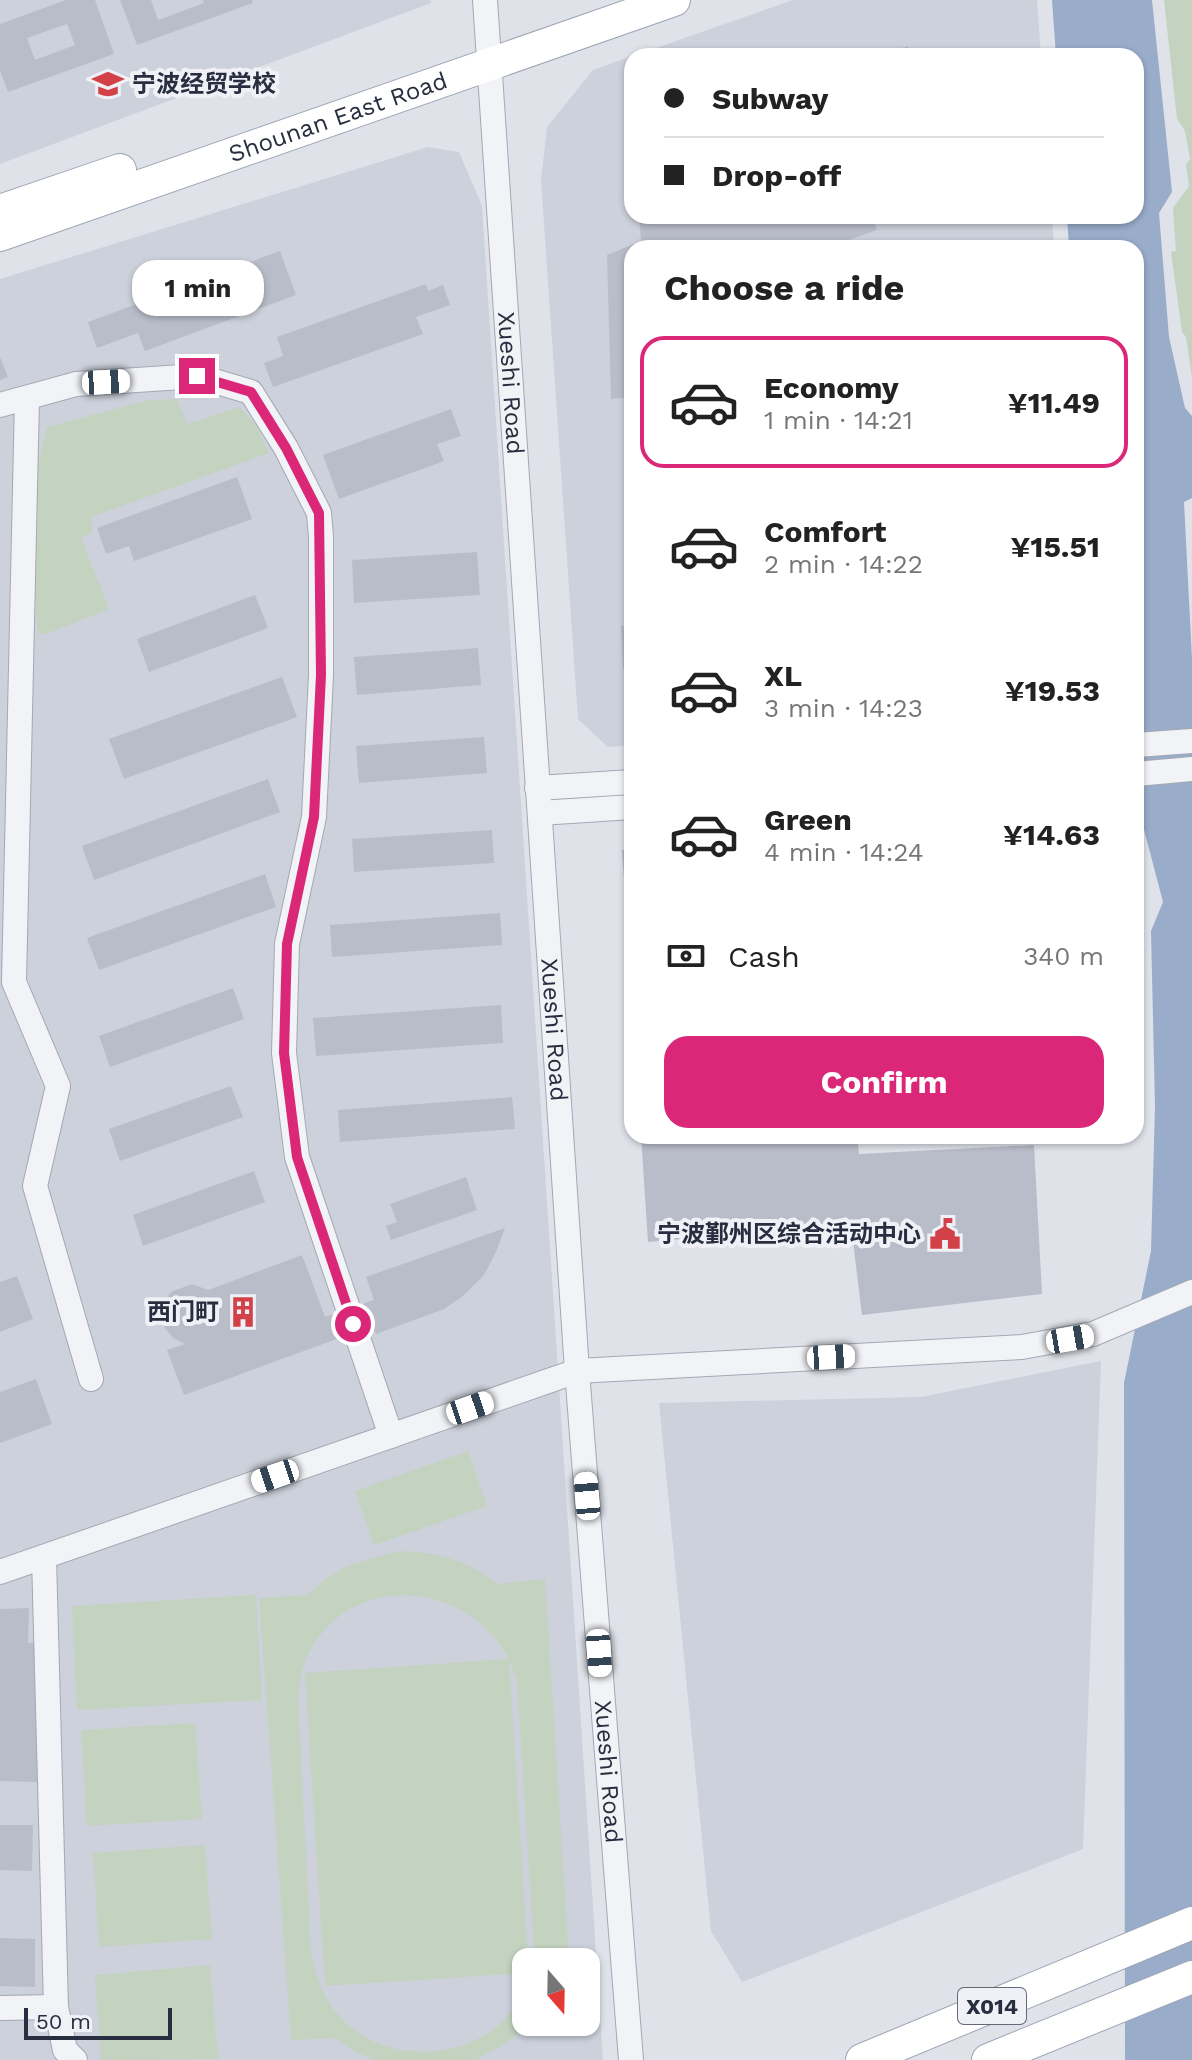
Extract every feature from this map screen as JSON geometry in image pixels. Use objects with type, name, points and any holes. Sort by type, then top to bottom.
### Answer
[{"type":"main road","name":"Shounan East Road","points":[[0,235],[490,54],[611,0]]},
{"type":"main road","name":"Shounan East Road","points":[[0,211],[490,54],[674,0]]},
{"type":"main road","name":"X014","points":[[862,2060],[1192,1923]]},
{"type":"main road","name":"X014","points":[[988,2060],[1192,1977]]},
{"type":"street","name":"Xueshi Road","points":[[485,0],[577,1371],[631,2060]]},
{"type":"street","points":[[0,405],[76,384],[197,376],[251,392],[286,448],[319,513],[321,675],[314,817],[287,944],[284,1053],[297,1157],[391,1436]]},
{"type":"street","points":[[27,398],[14,982],[58,1086],[35,1186],[91,1379]]},
{"type":"street","points":[[1144,744],[1192,741]]},
{"type":"street","points":[[1144,773],[1192,769]]},
{"type":"street","points":[[537,788],[624,783]]},
{"type":"street","points":[[540,813],[624,808]]},
{"type":"street","points":[[0,1572],[577,1371],[1022,1347],[1093,1334],[1192,1292]]},
{"type":"street","points":[[44,1557],[56,2007],[65,2050],[75,2060]]},
{"type":"street","points":[[0,2008],[56,2007]]},
{"type":"shaded area","name":"宁波经贸学校","points":[[0,0],[430,0],[431,3],[0,164]]},
{"type":"shaded area","points":[[793,0],[1037,0],[1040,48],[656,48]]},
{"type":"shaded area","points":[[624,59],[624,224],[1052,224],[1054,240],[624,240],[624,746],[608,747],[578,719],[541,180],[547,127],[593,70]]},
{"type":"shaded area","points":[[428,147],[459,152],[482,206],[596,1948],[512,1948],[512,2036],[600,2036],[600,2014],[603,2060],[0,2060],[0,279]]},
{"type":"shaded area","points":[[1101,1361],[1083,1849],[742,1982],[711,1931],[659,1403],[921,1397]]},
{"type":"green space","points":[[1164,0],[1192,0],[1192,377],[1186,337],[1182,332],[1171,252],[1176,251],[1173,208],[1189,186],[1186,165],[1190,159],[1185,131],[1177,119]]},
{"type":"green space","points":[[177,399],[187,424],[240,407],[257,427],[269,453],[91,517],[93,532],[81,538],[109,609],[43,635],[37,629],[33,538],[36,472],[47,427],[149,400]]},
{"type":"green space","points":[[468,1451],[487,1506],[374,1545],[355,1491]]},
{"type":"green space","points":[[397,1551],[450,1558],[474,1568],[497,1584],[545,1579],[568,1948],[534,1948],[517,1680],[509,1660],[527,1948],[512,1948],[512,1974],[325,1986],[305,1673],[509,1659],[489,1631],[462,1611],[433,1599],[402,1595],[371,1600],[343,1614],[319,1636],[303,1668],[298,1698],[311,1954],[324,1992],[340,2017],[363,2036],[400,2050],[419,2052],[439,2051],[477,2039],[494,2029],[512,2011],[512,2036],[515,2036],[476,2060],[374,2060],[336,2038],[291,2040],[259,1598],[307,1595],[347,1566]]},
{"type":"green space","points":[[256,1595],[262,1700],[77,1710],[72,1606]]},
{"type":"green space","points":[[195,1723],[202,1819],[87,1826],[81,1730]]},
{"type":"green space","points":[[205,1845],[212,1939],[99,1947],[93,1853]]},
{"type":"green space","points":[[210,1965],[218,2059],[101,2060],[95,1975]]},
{"type":"water","points":[[1052,0],[1152,0],[1172,192],[1159,213],[1169,337],[1185,408],[1192,416],[1192,498],[1184,502],[1192,659],[1192,2060],[1125,2060],[1124,1383],[1151,1251],[1155,1106],[1151,931],[1163,902],[1144,830],[1144,240],[1068,240],[1068,224],[1144,224],[1144,48],[1055,48]]},
{"type":"building","points":[[66,0],[95,0],[114,54],[8,92],[0,70],[0,24]],"holes":[[[67,24],[75,45],[35,60],[27,38]]]},
{"type":"building","points":[[120,0],[151,0],[158,20],[204,3],[203,0],[252,0],[253,3],[137,45]]},
{"type":"building","points":[[640,224],[875,224],[877,230],[849,240],[641,240]]},
{"type":"building","points":[[624,248],[624,398],[611,399],[607,255]]},
{"type":"building","points":[[280,251],[296,295],[145,351],[138,333],[97,348],[88,322]]},
{"type":"building","points":[[426,284],[428,291],[443,285],[450,305],[416,317],[423,334],[273,387],[264,363],[283,356],[277,337]]},
{"type":"building","points":[[0,357],[8,377],[0,380]]},
{"type":"building","points":[[451,409],[461,436],[437,444],[444,461],[339,499],[323,455]]},
{"type":"building","points":[[237,477],[252,519],[134,561],[129,546],[106,554],[97,528]]},
{"type":"building","points":[[477,552],[480,595],[354,603],[352,560]]},
{"type":"building","points":[[255,595],[268,628],[149,672],[137,639]]},
{"type":"building","points":[[621,626],[624,626],[624,670],[623,669]]},
{"type":"building","points":[[478,648],[481,685],[357,695],[354,657]]},
{"type":"building","points":[[282,677],[297,717],[124,779],[109,739]]},
{"type":"building","points":[[484,737],[487,773],[359,783],[356,746]]},
{"type":"building","points":[[268,779],[280,812],[94,880],[82,846]]},
{"type":"building","points":[[492,830],[494,863],[354,872],[352,839]]},
{"type":"building","points":[[265,874],[276,907],[99,970],[87,938]]},
{"type":"building","points":[[500,913],[502,945],[332,957],[330,925]]},
{"type":"building","points":[[233,988],[244,1019],[110,1067],[99,1036]]},
{"type":"building","points":[[501,1005],[503,1043],[316,1056],[313,1018]]},
{"type":"building","points":[[231,1086],[243,1117],[120,1161],[109,1129]]},
{"type":"building","points":[[512,1097],[515,1129],[340,1142],[338,1110]]},
{"type":"building","name":"宁波鄞州区综合活动中心","points":[[642,1144],[858,1144],[859,1154],[1034,1145],[1042,1294],[862,1315],[851,1225],[648,1242]]},
{"type":"building","points":[[254,1171],[265,1202],[143,1246],[133,1215]]},
{"type":"building","points":[[466,1177],[477,1210],[391,1240],[386,1226],[397,1222],[390,1204]]},
{"type":"building","name":"西门町","points":[[505,1228],[484,1275],[463,1296],[444,1309],[376,1334],[372,1326],[184,1395],[167,1350],[185,1344],[173,1338],[161,1316],[163,1303],[171,1292],[192,1284],[208,1290],[302,1255],[325,1317],[374,1300],[366,1277]]},
{"type":"building","points":[[17,1276],[33,1319],[0,1332],[0,1282]]},
{"type":"building","points":[[36,1379],[52,1424],[0,1443],[0,1392]]},
{"type":"building","points":[[29,1608],[28,1643],[40,1642],[38,1782],[0,1781],[0,1609]]},
{"type":"building","points":[[0,1825],[33,1825],[32,1871],[0,1870]]},
{"type":"building","points":[[0,1938],[35,1939],[35,1987],[0,1986]]},
{"type":"place","name":"宁波经贸学校","points":[[108,84]]},
{"type":"place","name":"宁波鄞州区综合活动中心","points":[[945,1234]]},
{"type":"place","name":"西门町","points":[[243,1312]]},
{"type":"route","points":[[197,376],[251,392],[286,448],[319,513],[321,675],[314,817],[287,944],[284,1053],[297,1157],[353,1324]]}]
